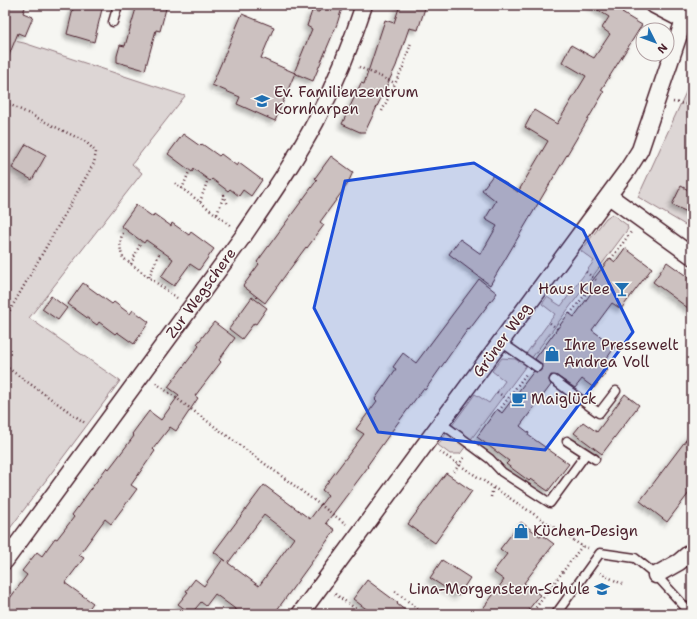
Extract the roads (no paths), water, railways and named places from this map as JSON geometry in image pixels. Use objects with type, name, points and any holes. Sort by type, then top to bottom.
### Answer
[{"type":"street","name":"Zur Wegschere","points":[[5,561],[244,235],[273,192],[315,122],[344,60],[364,5]]},
{"type":"street","points":[[654,5],[683,20]]},
{"type":"street","name":"Grüner Weg","points":[[300,614],[609,196],[640,150],[689,5]]},
{"type":"street","points":[[609,196],[692,256]]},
{"type":"street","points":[[656,575],[679,562],[692,551]]},
{"type":"lane","points":[[113,22],[118,5]]},
{"type":"lane","points":[[500,342],[535,366]]},
{"type":"lane","points":[[554,380],[599,412],[616,391]]},
{"type":"lane","points":[[441,423],[490,459],[502,472],[550,503],[586,454]]},
{"type":"lane","points":[[567,441],[595,459]]},
{"type":"lane","points":[[556,614],[600,553],[634,558],[656,575],[686,608],[692,612]]},
{"type":"place","name":"Ev. Familienzentrum Kornharpen","points":[[262,101]]},
{"type":"place","name":"Haus Klee","points":[[622,289]]},
{"type":"place","name":"Ihre Pressewelt Andrea Voll","points":[[552,354]]},
{"type":"place","name":"Maiglück","points":[[519,399]]},
{"type":"place","name":"Küchen-Design","points":[[521,531]]},
{"type":"place","name":"Lina-Morgenstern-Schule","points":[[602,589]]}]
